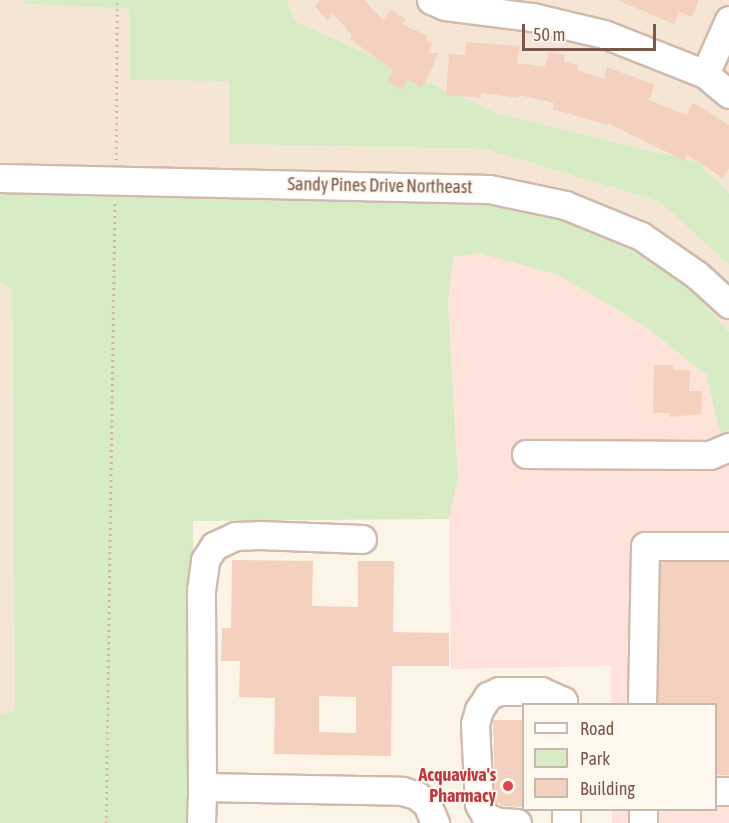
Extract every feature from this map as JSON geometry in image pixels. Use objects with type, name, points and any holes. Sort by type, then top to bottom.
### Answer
[{"type":"street","points":[[431,0],[445,6],[532,17],[604,34],[705,74],[729,94]]},
{"type":"street","points":[[705,74],[729,20]]},
{"type":"street","name":"Sandy Pines Drive Northeast","points":[[0,178],[489,189],[565,205],[641,236],[697,275],[729,304]]},
{"type":"street","points":[[526,454],[710,455],[729,447]]},
{"type":"street","points":[[201,823],[201,590],[205,560],[214,546],[235,536],[362,539]]},
{"type":"street","points":[[642,703],[645,546],[729,546]]},
{"type":"street","points":[[517,823],[499,822],[486,817],[479,804],[475,724],[479,710],[488,696],[500,691],[541,691],[562,703]]},
{"type":"street","points":[[202,787],[402,791],[416,795],[427,804],[435,823]]},
{"type":"path","points":[[106,823],[117,0]]},
{"type":"shaded area","points":[[0,0],[25,0],[25,4],[130,9],[229,81],[231,144],[485,149],[660,202],[729,265],[729,332],[670,267],[0,190]]},
{"type":"shaded area","points":[[287,0],[729,0],[729,193],[698,162],[496,113],[295,21]]},
{"type":"shaded area","points":[[479,253],[558,275],[643,325],[706,375],[720,433],[729,430],[729,823],[612,823],[612,811],[717,811],[717,703],[611,703],[611,666],[451,669],[449,519],[458,478],[448,302],[452,257]]},
{"type":"shaded area","points":[[0,282],[12,291],[15,710],[0,715]]},
{"type":"green space","points":[[25,0],[287,0],[295,21],[496,113],[698,162],[729,193],[729,265],[660,202],[485,149],[230,144],[229,81],[130,80],[130,9],[25,4]]},
{"type":"green space","points":[[489,189],[670,267],[729,332],[729,430],[720,433],[706,375],[643,325],[558,275],[479,253],[453,257],[448,302],[458,478],[449,519],[193,521],[195,823],[0,823],[0,715],[15,710],[12,291],[0,282],[0,190]]},
{"type":"building","points":[[320,0],[364,0],[383,20],[391,9],[406,20],[402,24],[428,36],[426,40],[432,43],[428,53],[439,53],[422,88],[407,80],[402,90],[387,82],[393,70],[350,39],[352,35],[333,14],[327,20],[315,6]]},
{"type":"building","points":[[617,0],[699,0],[692,17],[679,12],[674,24]]},
{"type":"building","points":[[466,42],[520,46],[517,63],[545,67],[549,52],[565,55],[564,62],[578,65],[577,70],[604,79],[607,67],[655,85],[649,100],[687,115],[692,103],[729,125],[729,168],[723,178],[687,155],[685,161],[608,123],[608,125],[553,109],[554,103],[519,95],[519,98],[481,93],[481,98],[446,95],[449,54],[465,55]]},
{"type":"building","points":[[654,365],[673,365],[673,370],[690,370],[689,391],[702,391],[701,414],[670,417],[670,413],[653,413]]},
{"type":"building","points":[[232,560],[313,561],[312,606],[358,607],[358,561],[394,561],[393,632],[449,633],[449,666],[392,666],[391,756],[274,754],[275,698],[239,697],[240,661],[221,661],[222,628],[231,628]],"holes":[[[319,696],[356,697],[356,733],[319,732]]]},
{"type":"building","points":[[660,562],[729,562],[729,775],[717,775],[717,703],[658,703]]},
{"type":"building","points":[[493,720],[522,720],[522,807],[502,806],[495,800]]},
{"type":"place","name":"Acquaviva's Pharmacy","points":[[508,786]]}]
